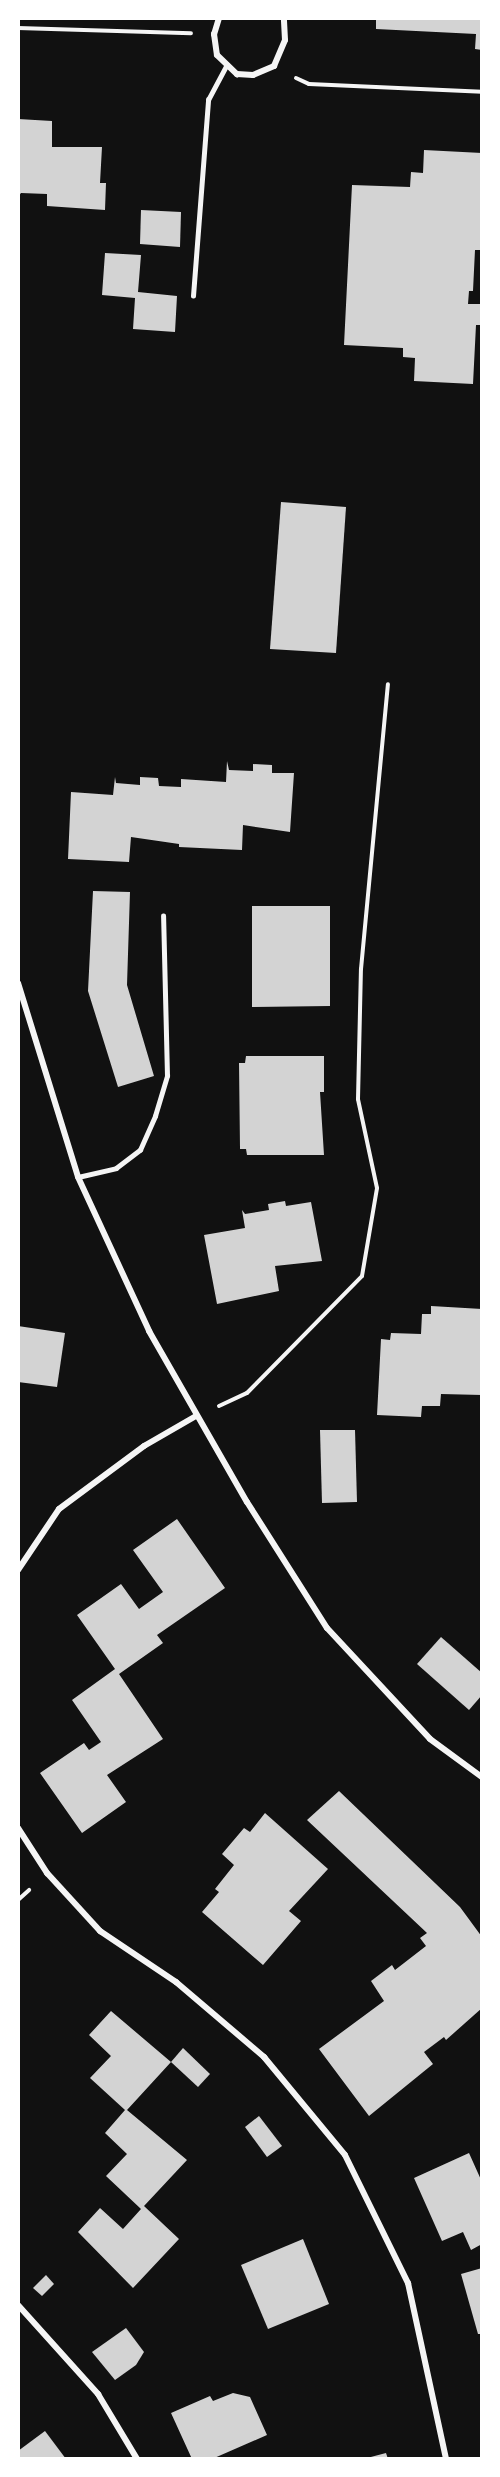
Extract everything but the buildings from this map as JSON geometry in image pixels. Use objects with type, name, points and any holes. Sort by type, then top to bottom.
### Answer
[{"type":"street","points":[[219,18],[214,34],[217,55],[237,74],[253,75],[274,66],[285,40],[284,18]]},
{"type":"street","points":[[18,983],[78,1177],[149,1331],[196,1416],[327,1628],[430,1739],[482,1777]]},
{"type":"street","points":[[18,1570],[59,1509],[144,1446],[196,1416]]},
{"type":"street","points":[[18,1828],[47,1873],[100,1931],[176,1982],[264,2057],[345,2155],[408,2283],[446,2459]]},
{"type":"street","points":[[18,2305],[98,2394],[137,2459]]},
{"type":"lane","points":[[193,296],[208,100],[227,65]]},
{"type":"lane","points":[[78,1177],[116,1168],[140,1150],[155,1116],[167,1076],[163,916]]},
{"type":"path","points":[[18,28],[214,34]]},
{"type":"path","points":[[274,66],[309,84],[482,92]]},
{"type":"path","points":[[196,1416],[247,1393],[362,1276],[377,1188],[358,1099],[360,969],[388,684]]}]
